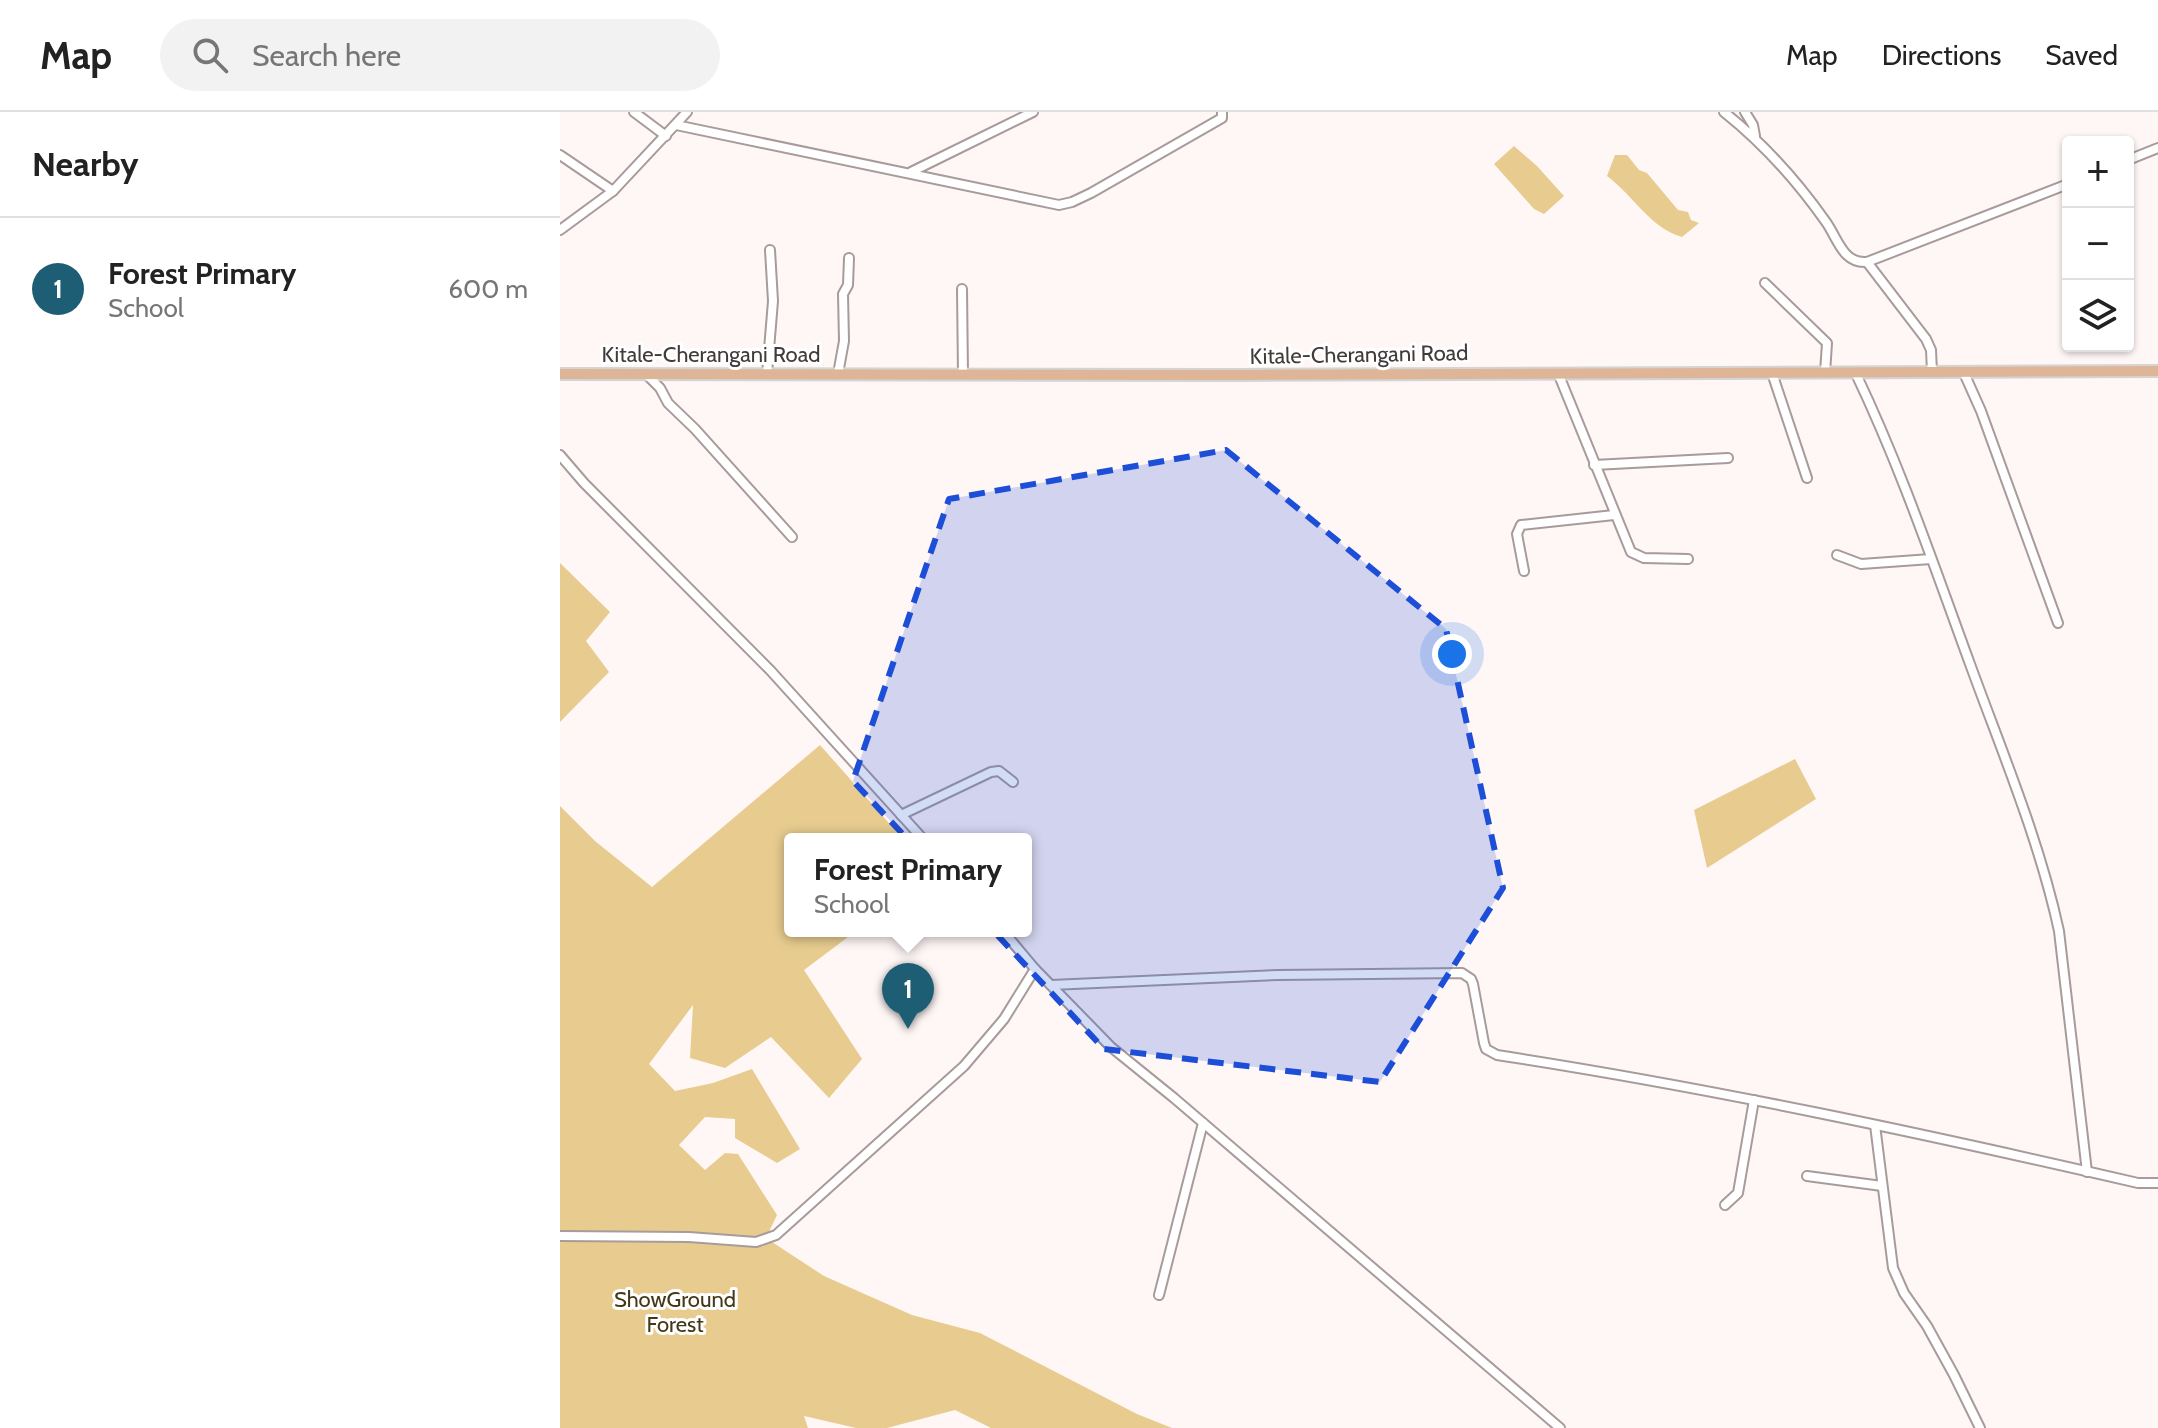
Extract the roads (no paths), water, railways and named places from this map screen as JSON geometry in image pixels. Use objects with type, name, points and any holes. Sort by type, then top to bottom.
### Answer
[{"type":"main road","name":"Kitale-Cherangani Road","points":[[560,374],[1856,374],[2158,371]]},
{"type":"street","points":[[634,112],[666,136]]},
{"type":"street","points":[[560,230],[613,191],[687,112]]},
{"type":"street","points":[[910,173],[1033,112]]},
{"type":"street","points":[[676,125],[1065,204],[1222,118],[1222,112]]},
{"type":"street","points":[[1724,112],[1755,137],[1814,204],[1846,255],[1857,263],[1867,262],[2062,186]]},
{"type":"street","points":[[1745,112],[1753,125],[1755,137]]},
{"type":"street","points":[[2134,158],[2158,148]]},
{"type":"street","points":[[560,155],[613,191]]},
{"type":"street","points":[[767,374],[773,301],[770,250]]},
{"type":"street","points":[[838,374],[844,341],[843,294],[848,285],[849,258]]},
{"type":"street","points":[[1867,262],[1926,339],[1931,350],[1932,372]]},
{"type":"street","points":[[1765,283],[1827,343],[1825,373]]},
{"type":"street","points":[[962,289],[963,375]]},
{"type":"street","points":[[1558,373],[1633,555],[1688,559]]},
{"type":"street","points":[[1772,373],[1807,478]]},
{"type":"street","points":[[1964,373],[1981,411],[2058,623]]},
{"type":"street","points":[[1856,374],[1887,438],[2025,813],[2051,894],[2059,931],[2087,1172]]},
{"type":"street","points":[[647,375],[660,388],[668,403],[792,537]]},
{"type":"street","points":[[560,455],[770,670],[918,833]]},
{"type":"street","points":[[1594,465],[1728,458]]},
{"type":"street","points":[[1524,571],[1517,534],[1521,525],[1614,515]]},
{"type":"street","points":[[1837,555],[1861,564],[1931,559]]},
{"type":"street","points":[[901,815],[991,772],[999,771],[1013,782]]},
{"type":"street","points":[[1008,937],[1111,1047],[1560,1428]]},
{"type":"street","points":[[560,1236],[689,1237],[756,1242],[776,1235],[964,1066],[1004,1019],[1035,969]]},
{"type":"street","points":[[1051,985],[1278,975],[1462,973],[1471,979],[1484,1043],[1491,1053],[1809,1109],[2138,1183],[2158,1183]]},
{"type":"street","points":[[1725,1205],[1738,1193],[1754,1100]]},
{"type":"street","points":[[1159,1295],[1203,1123]]},
{"type":"street","points":[[1875,1125],[1893,1268],[1904,1293],[1927,1326],[1954,1375],[1980,1428]]},
{"type":"street","points":[[1807,1176],[1882,1186]]},
{"type":"place","name":"Forest Primary","points":[[908,1029]]},
{"type":"park label","name":"ShowGround Forest","points":[[675,1312]]}]
